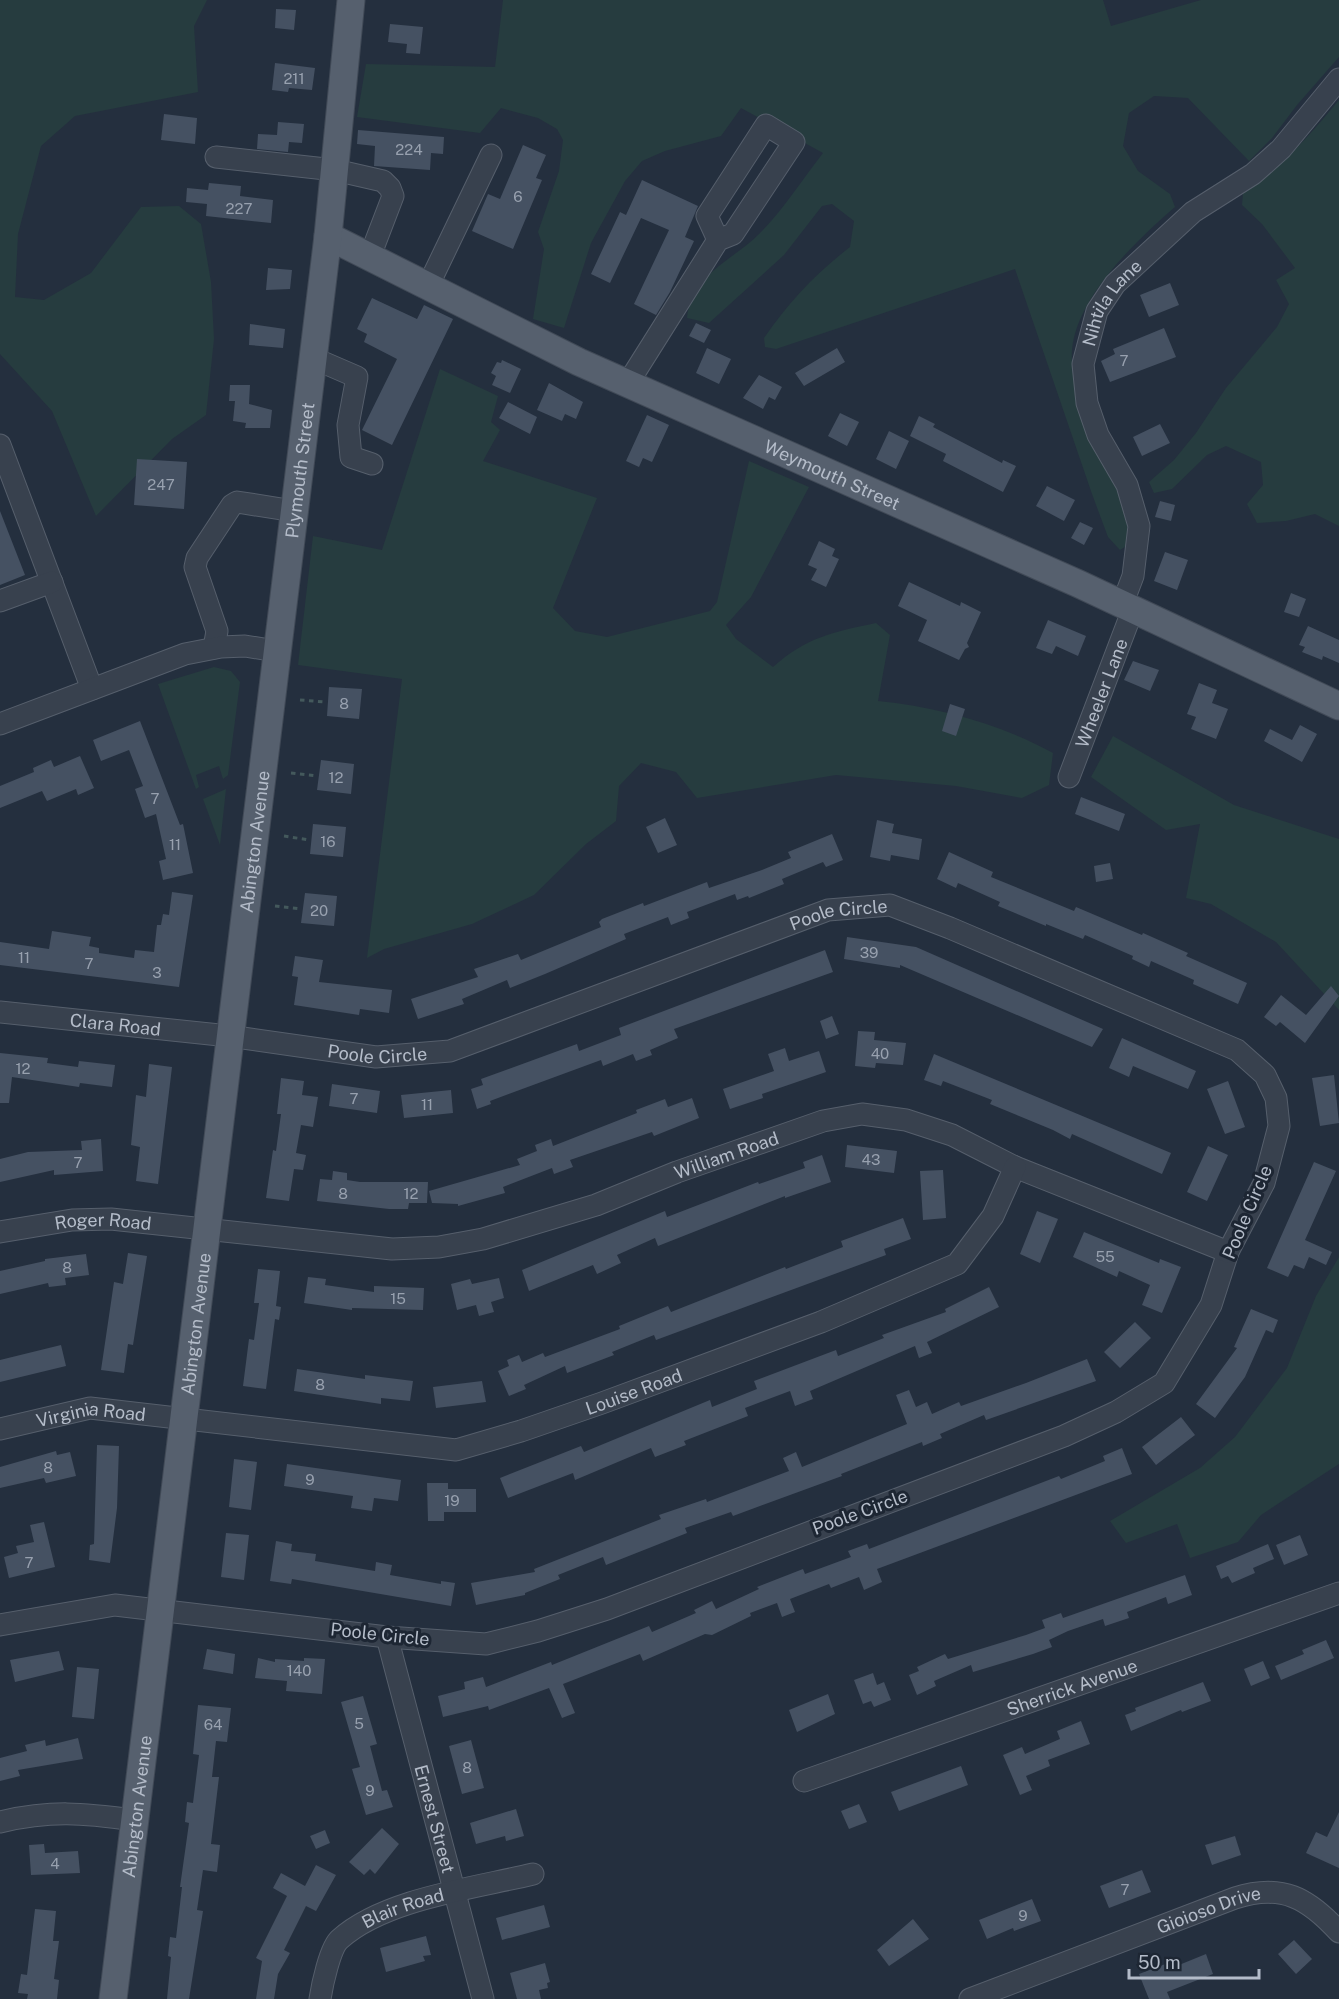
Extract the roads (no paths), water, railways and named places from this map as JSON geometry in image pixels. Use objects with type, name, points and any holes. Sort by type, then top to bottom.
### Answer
[{"type":"main road","name":"Plymouth Street","points":[[276,651],[328,236],[351,0]]},
{"type":"main road","name":"Weymouth Street","points":[[328,236],[579,362],[1127,607],[1339,706]]},
{"type":"main road","name":"Abington Avenue","points":[[112,1999],[276,651]]},
{"type":"street","name":"Nihtila Lane","points":[[1127,607],[1139,526],[1127,485],[1098,435],[1087,404],[1083,364],[1097,311],[1115,284],[1193,212],[1252,174],[1281,149],[1339,79]]},
{"type":"street","points":[[627,383],[718,240],[733,234],[794,142],[766,126],[707,216],[718,240]]},
{"type":"street","points":[[428,286],[491,155]]},
{"type":"street","points":[[216,157],[335,170],[383,181],[390,188],[393,196],[370,256]]},
{"type":"street","points":[[313,358],[357,377],[348,425],[351,457],[372,464]]},
{"type":"street","points":[[0,445],[92,689]]},
{"type":"street","points":[[214,648],[217,631],[195,567],[197,558],[232,505],[237,502],[294,511]]},
{"type":"street","points":[[0,601],[52,582]]},
{"type":"street","name":"Wheeler Lane","points":[[1069,777],[1127,607]]},
{"type":"street","points":[[0,724],[185,654],[214,648],[245,646],[276,651]]},
{"type":"street","name":"Poole Circle","points":[[0,1625],[115,1605],[160,1608],[387,1637],[486,1644],[538,1632],[607,1609],[1064,1436],[1116,1412],[1164,1383],[1211,1305],[1228,1252],[1264,1183],[1279,1126],[1276,1098],[1265,1075],[1237,1050],[950,928],[890,905],[828,910],[450,1051],[376,1057],[229,1036]]},
{"type":"street","name":"Clara Road","points":[[0,1012],[229,1036]]},
{"type":"street","name":"William Road","points":[[206,1229],[392,1249],[439,1247],[483,1239],[596,1205],[823,1120],[862,1114],[906,1120],[952,1135],[1015,1167],[1228,1252]]},
{"type":"street","name":"Louise Road","points":[[183,1418],[456,1450],[521,1431],[821,1322],[957,1264],[993,1216],[1015,1167]]},
{"type":"street","name":"Roger Road","points":[[0,1232],[30,1225],[101,1219],[206,1229]]},
{"type":"street","name":"Virginia Road","points":[[0,1428],[90,1408],[183,1418]]},
{"type":"street","name":"Sherrick Avenue","points":[[804,1781],[1339,1593]]},
{"type":"street","name":"Ernest Street","points":[[387,1637],[483,1999]]},
{"type":"street","points":[[0,1822],[33,1814],[75,1812],[134,1820]]},
{"type":"street","name":"Blair Road","points":[[320,1999],[322,1983],[338,1940],[383,1911],[533,1874]]},
{"type":"street","name":"Gioioso Drive","points":[[970,1999],[1235,1898],[1257,1892],[1281,1893],[1307,1902],[1339,1932]]}]
